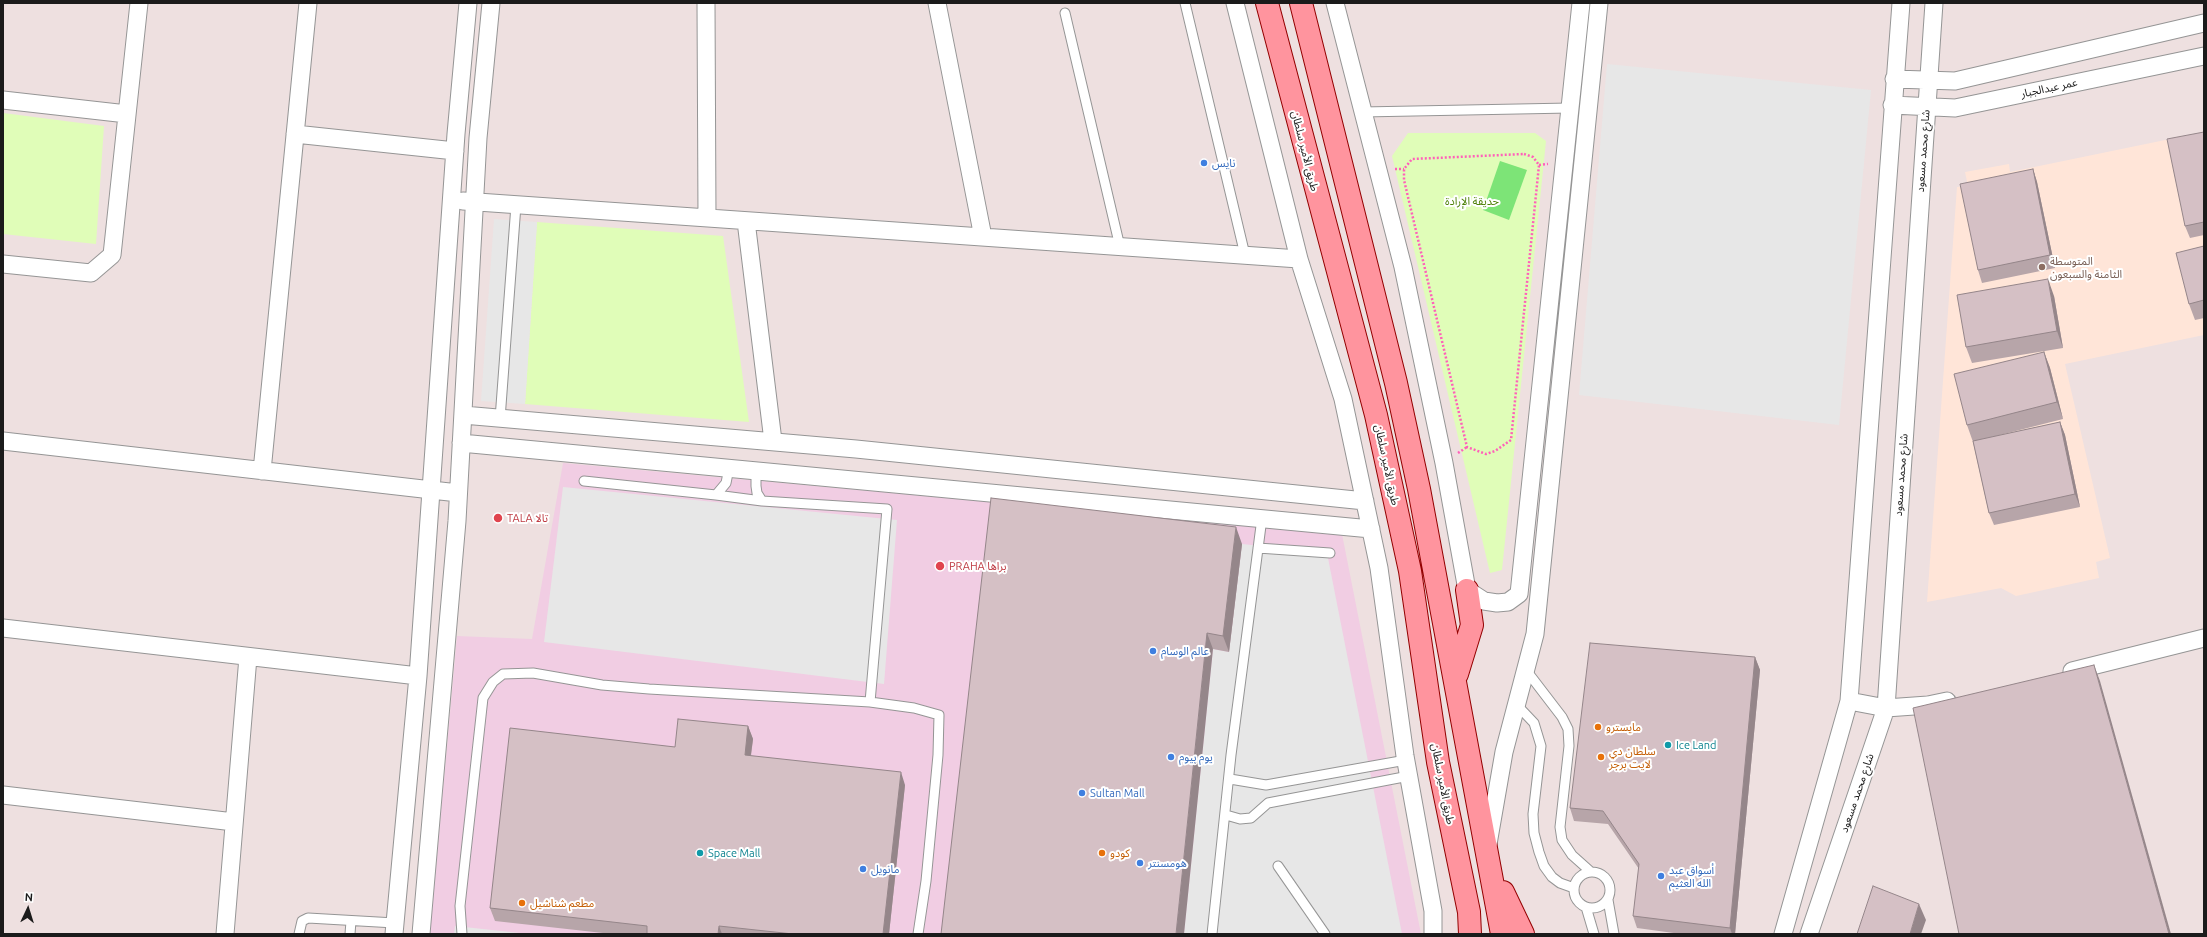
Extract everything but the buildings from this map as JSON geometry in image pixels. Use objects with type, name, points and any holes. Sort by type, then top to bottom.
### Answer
[{"type":"main road","name":"طريق الأمير سلطان","points":[[1268,3],[1319,203],[1376,415],[1410,571],[1438,762],[1470,912],[1470,934]]},
{"type":"main road","points":[[1301,3],[1394,376],[1417,481],[1456,677],[1502,934]]},
{"type":"main road","points":[[1319,203],[1332,201],[1348,194]]},
{"type":"main road","points":[[1456,677],[1472,624],[1467,590]]},
{"type":"main road","points":[[1487,850],[1507,902],[1523,934]]},
{"type":"main road","points":[[1459,863],[1462,922],[1460,934]]},
{"type":"street","points":[[3,264],[91,273],[112,255],[139,3]]},
{"type":"street","points":[[262,471],[308,3]]},
{"type":"street","points":[[394,929],[418,676],[451,201],[468,3]]},
{"type":"street","points":[[421,934],[458,493],[478,138],[492,3]]},
{"type":"street","points":[[706,3],[707,218]]},
{"type":"street","points":[[937,3],[983,237]]},
{"type":"street","points":[[1235,3],[1299,259],[1343,399],[1371,529],[1379,568],[1407,768],[1433,911],[1433,934]]},
{"type":"street","points":[[1335,3],[1403,267],[1444,463],[1467,590],[1484,601],[1497,604],[1508,602],[1519,594],[1581,3]]},
{"type":"street","points":[[1487,850],[1504,752],[1515,703],[1526,670],[1535,634],[1600,3]]},
{"type":"street","points":[[1783,934],[1849,701],[1892,105],[1901,3]]},
{"type":"street","name":"شارع محمد مسعود","points":[[1809,934],[1886,708],[1934,3]]},
{"type":"street","points":[[1894,79],[1955,81],[2204,23]]},
{"type":"street","name":"عمر عبدالجبار","points":[[1892,105],[1926,108],[1955,108],[2204,56]]},
{"type":"street","points":[[3,100],[127,114]]},
{"type":"street","points":[[295,134],[455,151]]},
{"type":"street","points":[[451,201],[1299,259]]},
{"type":"street","points":[[746,221],[773,441]]},
{"type":"street","points":[[463,416],[773,441],[1365,501]]},
{"type":"street","points":[[3,441],[458,493]]},
{"type":"street","points":[[461,443],[762,470],[1371,529]]},
{"type":"street","points":[[3,628],[418,676]]},
{"type":"street","points":[[2059,674],[2204,638]]},
{"type":"street","points":[[225,934],[248,657]]},
{"type":"street","points":[[1849,701],[1886,708],[1928,705],[1959,698]]},
{"type":"street","points":[[3,795],[234,822]]},
{"type":"lane","points":[[1185,3],[1245,255]]},
{"type":"lane","points":[[1065,13],[1120,246]]},
{"type":"lane","points":[[1362,112],[1570,108]]},
{"type":"lane","points":[[500,419],[516,205]]},
{"type":"lane","points":[[716,495],[726,483],[729,468]]},
{"type":"lane","points":[[762,470],[756,478],[756,486],[757,494],[762,501]]},
{"type":"lane","points":[[584,481],[762,501],[887,509],[870,702]]},
{"type":"lane","points":[[1212,934],[1262,518]]},
{"type":"lane","points":[[1258,548],[1330,553]]},
{"type":"lane","points":[[1526,670],[1562,717],[1568,729],[1569,746],[1560,827],[1562,840],[1572,855],[1591,872]]},
{"type":"lane","points":[[462,934],[460,906],[483,698],[493,682],[503,674],[533,673],[602,685],[870,702],[914,708],[939,716],[936,771],[918,934]]},
{"type":"lane","points":[[1515,703],[1534,723],[1541,746],[1533,814],[1539,852],[1544,866],[1552,877],[1560,883],[1574,888]]},
{"type":"lane","points":[[1230,779],[1266,785],[1407,768]]},
{"type":"lane","points":[[1226,815],[1240,819],[1251,818],[1268,803],[1407,768]]},
{"type":"lane","points":[[1278,866],[1325,934]]},
{"type":"lane","points":[[1608,900],[1602,906],[1594,908],[1586,907],[1577,900],[1574,888],[1577,880],[1583,874],[1591,872],[1599,873],[1610,884],[1608,900],[1614,934]]},
{"type":"lane","points":[[1586,907],[1594,934]]},
{"type":"lane","points":[[299,934],[302,921],[308,918],[351,920],[394,929]]},
{"type":"lane","points":[[350,934],[351,920]]},
{"type":"path","points":[[1524,154],[1534,157],[1539,165],[1510,440],[1502,447],[1486,454],[1467,447],[1404,180],[1404,169],[1412,159],[1524,154]]},
{"type":"shaded area","points":[[1607,64],[1871,90],[1839,425],[1579,395]]},
{"type":"shaded area","points":[[2204,132],[2204,335],[2065,364],[2110,558],[2096,562],[2099,578],[2016,596],[2001,588],[1927,602],[1957,187],[1968,186],[1965,172],[2009,164],[2010,172]]},
{"type":"shaded area","points":[[494,219],[537,222],[525,404],[481,401]]},
{"type":"shaded area","points":[[563,463],[1342,534],[1421,934],[430,934],[457,636],[532,639]]},
{"type":"shaded area","points":[[563,487],[897,520],[884,684],[544,642]]},
{"type":"shaded area","points":[[1242,544],[1327,553],[1402,934],[1184,934],[1213,649],[1229,652]]},
{"type":"shaded area","points":[[455,926],[529,934],[454,934]]},
{"type":"green space","points":[[3,113],[104,126],[96,244],[3,234]]},
{"type":"green space","name":"حديقة الإرادة","points":[[1408,133],[1535,133],[1546,141],[1502,570],[1490,573],[1392,156]]},
{"type":"green space","points":[[1500,161],[1527,170],[1509,220],[1483,210]]},
{"type":"green space","points":[[537,222],[723,236],[749,422],[525,404]]},
{"type":"place","name":"نايس","points":[[1204,163]]},
{"type":"place","name":"المتوسطة الثامنة والسبعون","points":[[2042,267]]},
{"type":"place","name":"TALA تالا","points":[[498,518]]},
{"type":"place","name":"PRAHA براها","points":[[940,566]]},
{"type":"place","name":"عالم الوسام","points":[[1153,651]]},
{"type":"place","name":"مايسترو","points":[[1598,727]]},
{"type":"place","name":"Ice Land","points":[[1668,745]]},
{"type":"place","name":"يوم بيوم","points":[[1171,757]]},
{"type":"place","name":"سلطان دي لايت برجر","points":[[1601,757]]},
{"type":"place","name":"Sultan Mall","points":[[1082,793]]},
{"type":"place","name":"Space Mall","points":[[700,853]]},
{"type":"place","name":"كودو","points":[[1102,853]]},
{"type":"place","name":"هومسنتر","points":[[1140,863]]},
{"type":"place","name":"مانويل","points":[[863,869]]},
{"type":"place","name":"أسواق عبد الله العثيم","points":[[1661,876]]},
{"type":"place","name":"مطعم شناشيل","points":[[522,903]]}]
